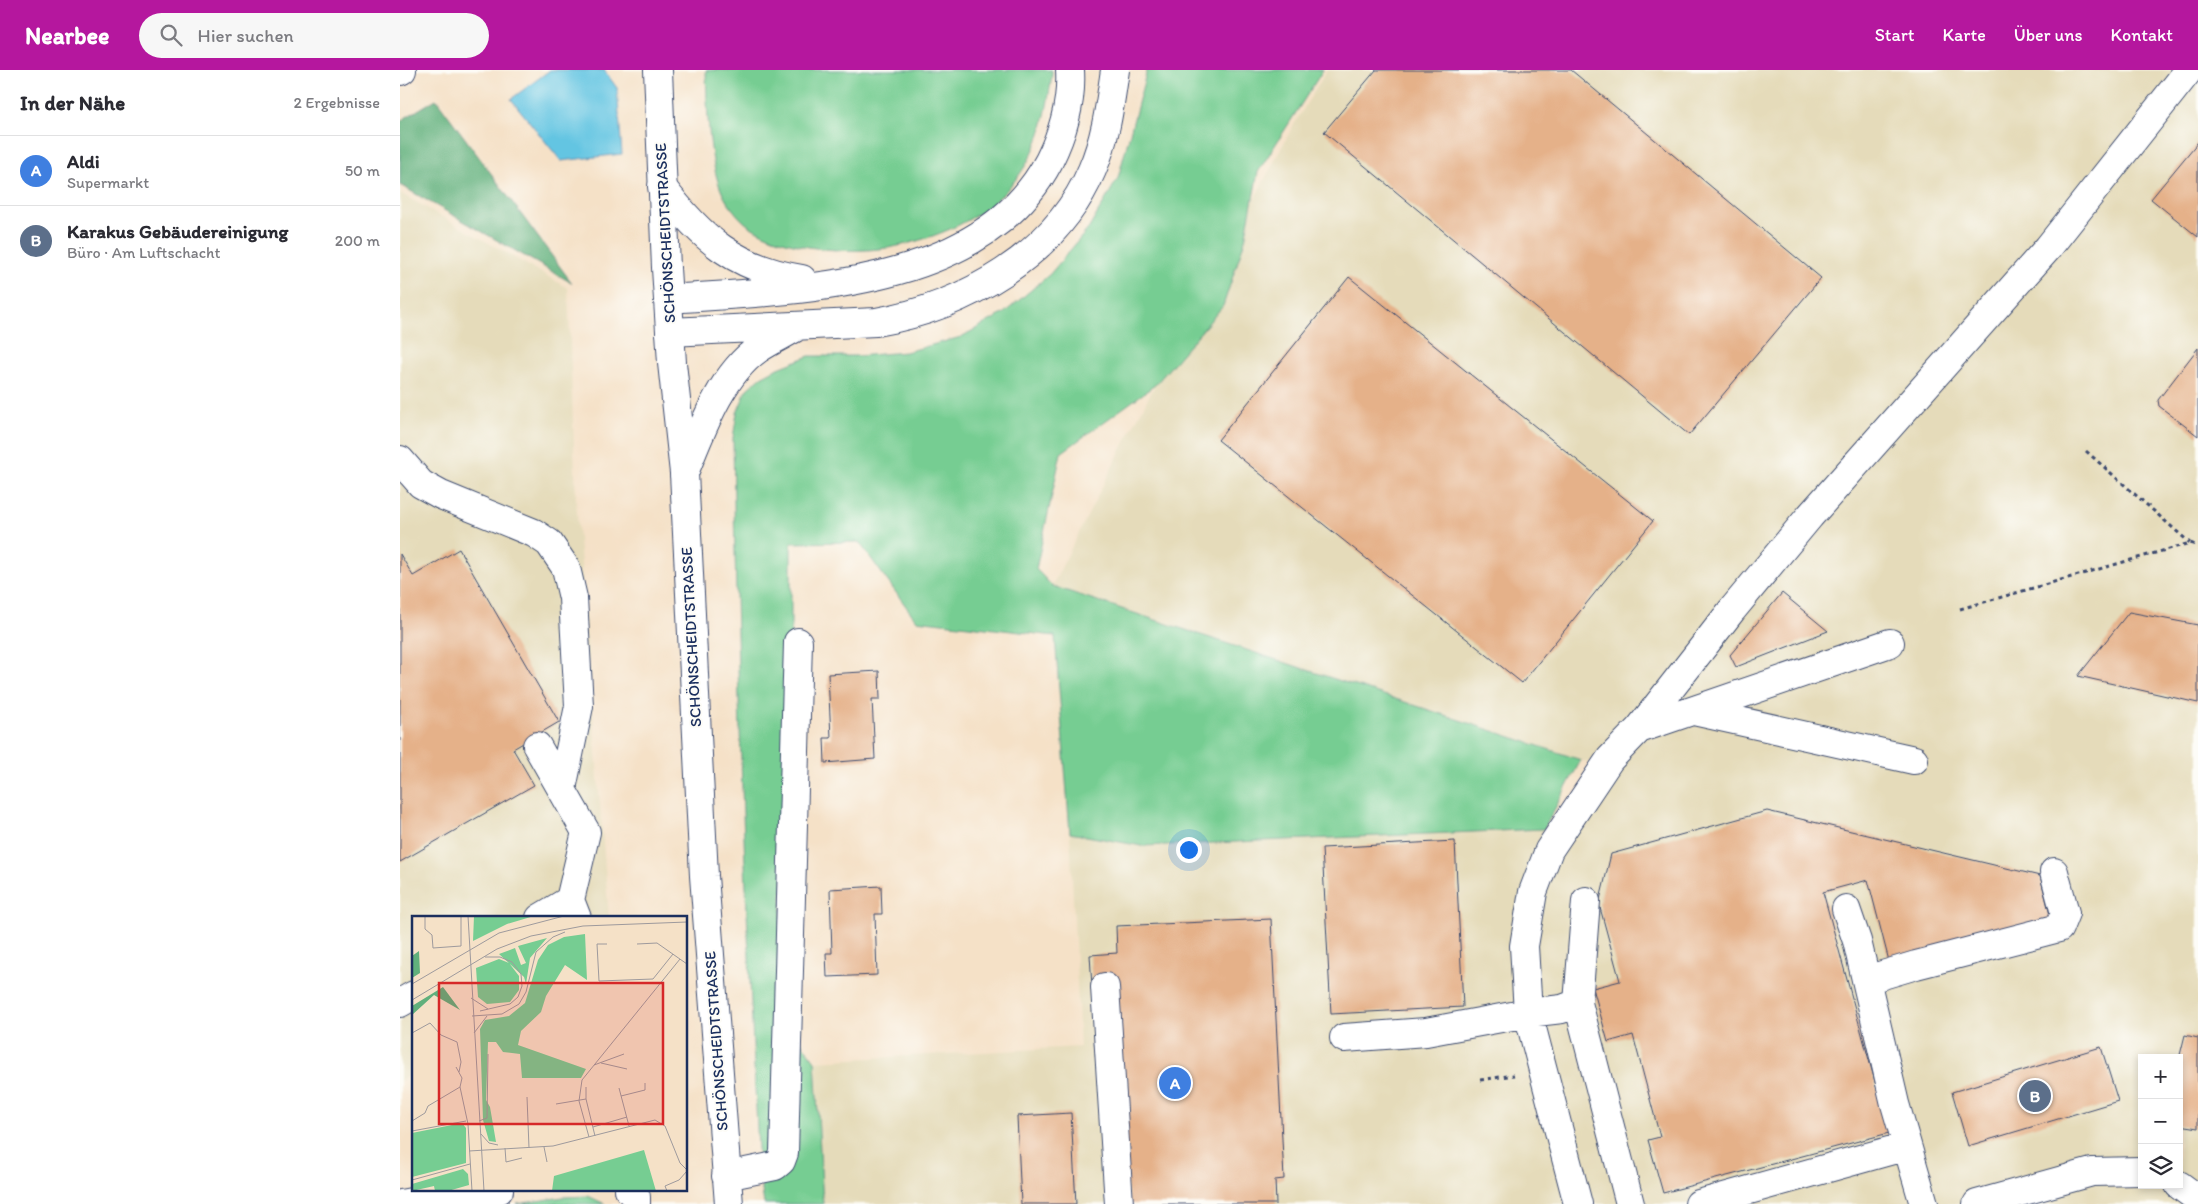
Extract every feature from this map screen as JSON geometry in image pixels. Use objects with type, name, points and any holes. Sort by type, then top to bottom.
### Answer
[{"type":"main road","name":"SCHÖNSCHEIDTSTRASSE","points":[[658,70],[668,299],[684,473],[704,876],[729,1204]]},
{"type":"main road","points":[[668,299],[836,284],[875,277],[915,266],[953,249],[1000,220],[1036,184],[1052,154],[1068,110],[1070,70]]},
{"type":"main road","points":[[670,332],[876,322],[906,316],[973,290],[1005,272],[1032,250],[1056,225],[1077,199],[1090,176],[1102,145],[1115,70]]},
{"type":"main road","points":[[1578,1204],[1528,1013],[1524,946],[1533,892],[1549,850],[1610,759],[1639,729],[1732,610],[1810,516],[2048,248],[2189,70]]},
{"type":"main road","points":[[662,187],[683,214],[703,235],[744,262],[765,271],[781,275],[836,284]]},
{"type":"main road","points":[[684,473],[712,408],[735,372],[757,350],[799,326]]},
{"type":"main road","points":[[400,460],[421,484],[441,495],[534,533],[549,543],[566,568],[573,598],[579,706],[562,789]]},
{"type":"main road","points":[[726,1176],[775,1166],[781,1161],[784,1153],[798,642]]},
{"type":"main road","points":[[1639,729],[1890,643]]},
{"type":"main road","points":[[1694,711],[1914,760]]},
{"type":"main road","points":[[537,746],[586,832],[573,909],[547,916]]},
{"type":"main road","points":[[1866,980],[2059,928],[2065,913],[2054,872]]},
{"type":"main road","points":[[1586,901],[1578,1003],[1630,1204]]},
{"type":"main road","points":[[1846,909],[1866,980],[1907,1146],[1924,1204]]},
{"type":"main road","points":[[1105,987],[1119,1204]]},
{"type":"main road","points":[[400,1003],[412,996]]},
{"type":"main road","points":[[1344,1038],[1426,1032],[1528,1013],[1562,1009],[1578,1003]]},
{"type":"main road","points":[[1699,1204],[1907,1146]]},
{"type":"main road","points":[[1977,1204],[2092,1172],[2138,1171]]},
{"type":"main road","points":[[2183,1188],[2198,1200]]},
{"type":"main road","points":[[402,1204],[449,1195],[480,1192]]},
{"type":"main road","points":[[631,1192],[636,1197],[636,1204]]},
{"type":"path","points":[[2086,451],[2190,543],[2198,546]]},
{"type":"path","points":[[1960,609],[2190,543]]},
{"type":"path","points":[[1480,1080],[1516,1074]]},
{"type":"shaded area","points":[[1327,70],[2198,70],[2198,1204],[823,1204],[815,1061],[1080,1047],[1070,833],[1142,846],[1544,829],[1564,836],[1609,769],[1052,586],[1130,432],[1292,128]]},
{"type":"shaded area","points":[[400,193],[568,288],[576,501],[609,916],[412,916],[412,1074],[400,1081]]},
{"type":"green space","points":[[706,70],[1052,70],[1052,75],[1043,123],[1033,152],[1016,179],[995,202],[972,218],[933,236],[889,248],[847,250],[803,246],[782,241],[748,225],[733,210],[726,200],[715,172],[708,118]]},
{"type":"green space","points":[[1147,70],[1323,70],[1258,172],[1245,240],[1223,306],[1155,385],[1061,453],[1036,569],[1052,586],[1581,760],[1544,829],[1142,846],[1070,833],[1055,636],[916,620],[859,542],[791,543],[791,630],[778,1011],[815,1061],[823,1204],[764,1204],[759,1169],[739,712],[733,438],[737,413],[747,389],[761,377],[809,356],[856,356],[906,352],[961,337],[1004,313],[1050,274],[1089,228],[1118,178]]},
{"type":"green space","points":[[436,99],[572,283],[400,185],[400,121]]},
{"type":"green space","points":[[588,1196],[605,1204],[517,1204],[563,1197]]},
{"type":"water","points":[[550,70],[604,70],[617,88],[622,154],[561,161],[511,99]]},
{"type":"building","points":[[1376,70],[1571,70],[1821,278],[1689,435],[1324,132]]},
{"type":"building","points":[[2198,142],[2198,237],[2151,199]]},
{"type":"building","points":[[1349,277],[1653,521],[1522,683],[1218,440]]},
{"type":"building","points":[[2198,348],[2198,436],[2159,406],[2158,400]]},
{"type":"building","points":[[459,549],[559,722],[513,749],[534,785],[400,862],[400,554],[413,576]]},
{"type":"building","points":[[1782,593],[1828,631],[1736,667],[1730,655]]},
{"type":"building","points":[[2129,612],[2198,625],[2198,703],[2078,676]]},
{"type":"building","points":[[879,671],[880,699],[872,699],[875,759],[825,763],[824,738],[831,738],[828,674]]},
{"type":"building","points":[[1767,811],[2040,876],[2051,919],[1889,961],[1868,880],[1823,892],[1889,1133],[1663,1193],[1648,1140],[1660,1137],[1633,1035],[1608,1042],[1593,988],[1620,981],[1599,904],[1611,854]]},
{"type":"building","points":[[1455,841],[1463,1007],[1331,1014],[1322,848]]},
{"type":"building","points":[[881,886],[882,914],[875,914],[877,975],[827,977],[826,953],[832,953],[830,889]]},
{"type":"building","points":[[1271,919],[1284,1179],[1275,1180],[1276,1204],[1130,1204],[1092,987],[1090,955],[1117,953],[1116,926]]},
{"type":"building","points":[[2185,1035],[2198,1038],[2198,1128],[2183,1126],[2183,1054],[2180,1054]]},
{"type":"building","points":[[2101,1047],[2118,1101],[1968,1146],[1952,1092]]},
{"type":"building","points":[[1071,1113],[1076,1204],[1021,1204],[1017,1116]]},
{"type":"place","name":"Aldi","points":[[1175,1083]]},
{"type":"place","name":"Karakus Gebäudereinigung","points":[[2035,1096]]}]
